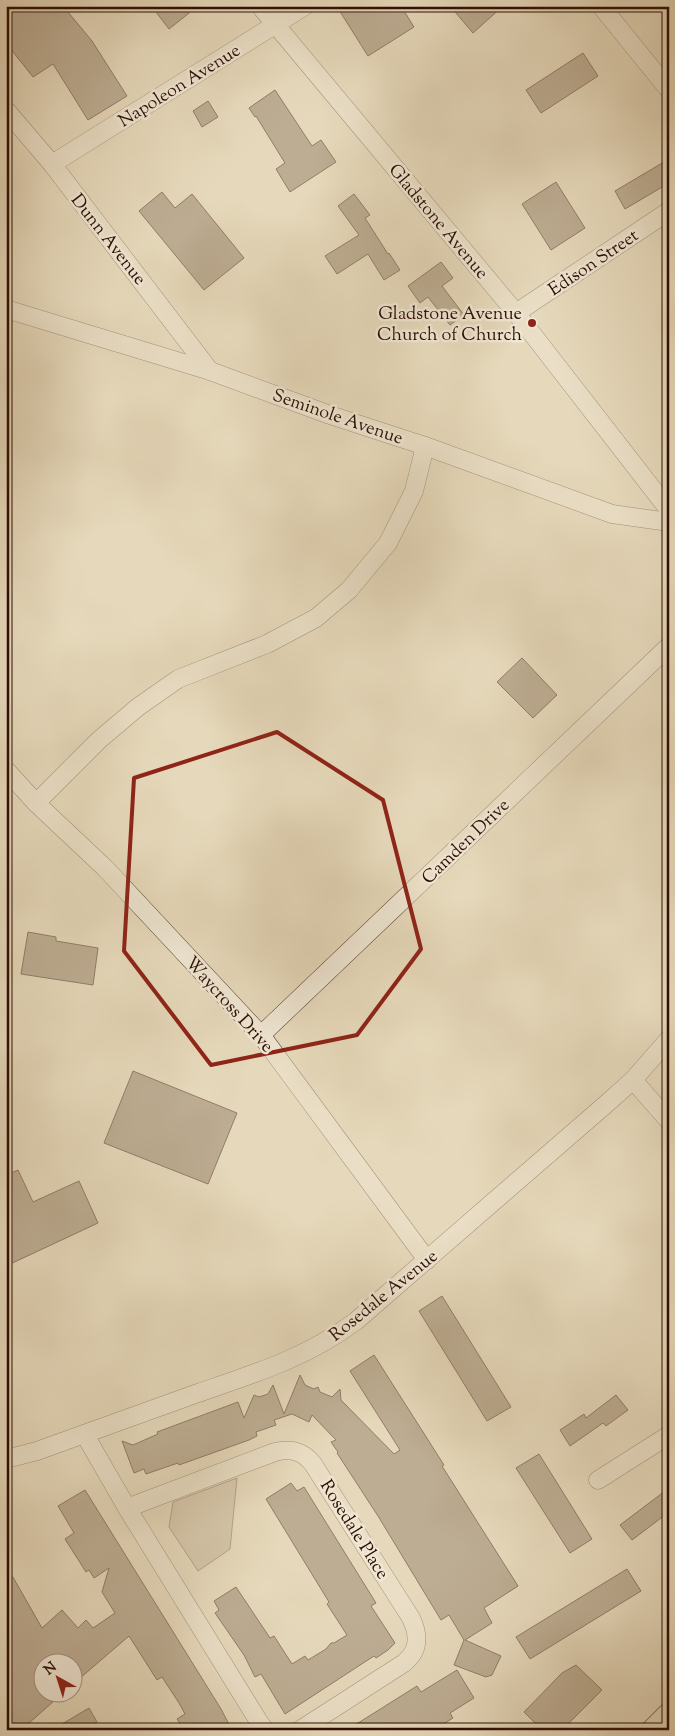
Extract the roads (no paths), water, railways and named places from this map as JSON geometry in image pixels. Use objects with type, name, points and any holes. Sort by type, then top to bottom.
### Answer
[{"type":"highway","points":[[654,1730],[669,1716]]},
{"type":"street","name":"Gladstone Avenue","points":[[260,6],[516,313],[669,510]]},
{"type":"street","name":"Napoleon Avenue","points":[[52,164],[305,6]]},
{"type":"street","points":[[601,6],[669,90]]},
{"type":"street","name":"Dunn Avenue","points":[[6,110],[52,164],[210,371]]},
{"type":"street","name":"Edison Street","points":[[516,313],[669,211]]},
{"type":"street","name":"Seminole Avenue","points":[[6,309],[210,371],[612,514],[669,522]]},
{"type":"street","points":[[36,803],[99,740],[178,679],[267,644],[316,618],[349,590],[388,543],[414,490],[425,446]]},
{"type":"street","name":"Camden Drive","points":[[261,1035],[669,646]]},
{"type":"street","name":"Waycross Drive","points":[[6,770],[36,803],[105,868],[261,1035],[427,1260]]},
{"type":"street","name":"Rosedale Avenue","points":[[6,1459],[37,1451],[238,1380],[303,1354],[322,1344],[356,1321],[633,1080],[669,1039]]},
{"type":"street","points":[[633,1080],[669,1121]]},
{"type":"street","points":[[85,1434],[127,1508],[265,1730]]},
{"type":"street","points":[[598,1480],[669,1435]]},
{"type":"street","name":"Rosedale Place","points":[[127,1508],[275,1452],[294,1450],[309,1458],[411,1618],[418,1637],[415,1649],[404,1663],[300,1730]]},
{"type":"place","name":"Gladstone Avenue Church of Church","points":[[532,323]]}]
